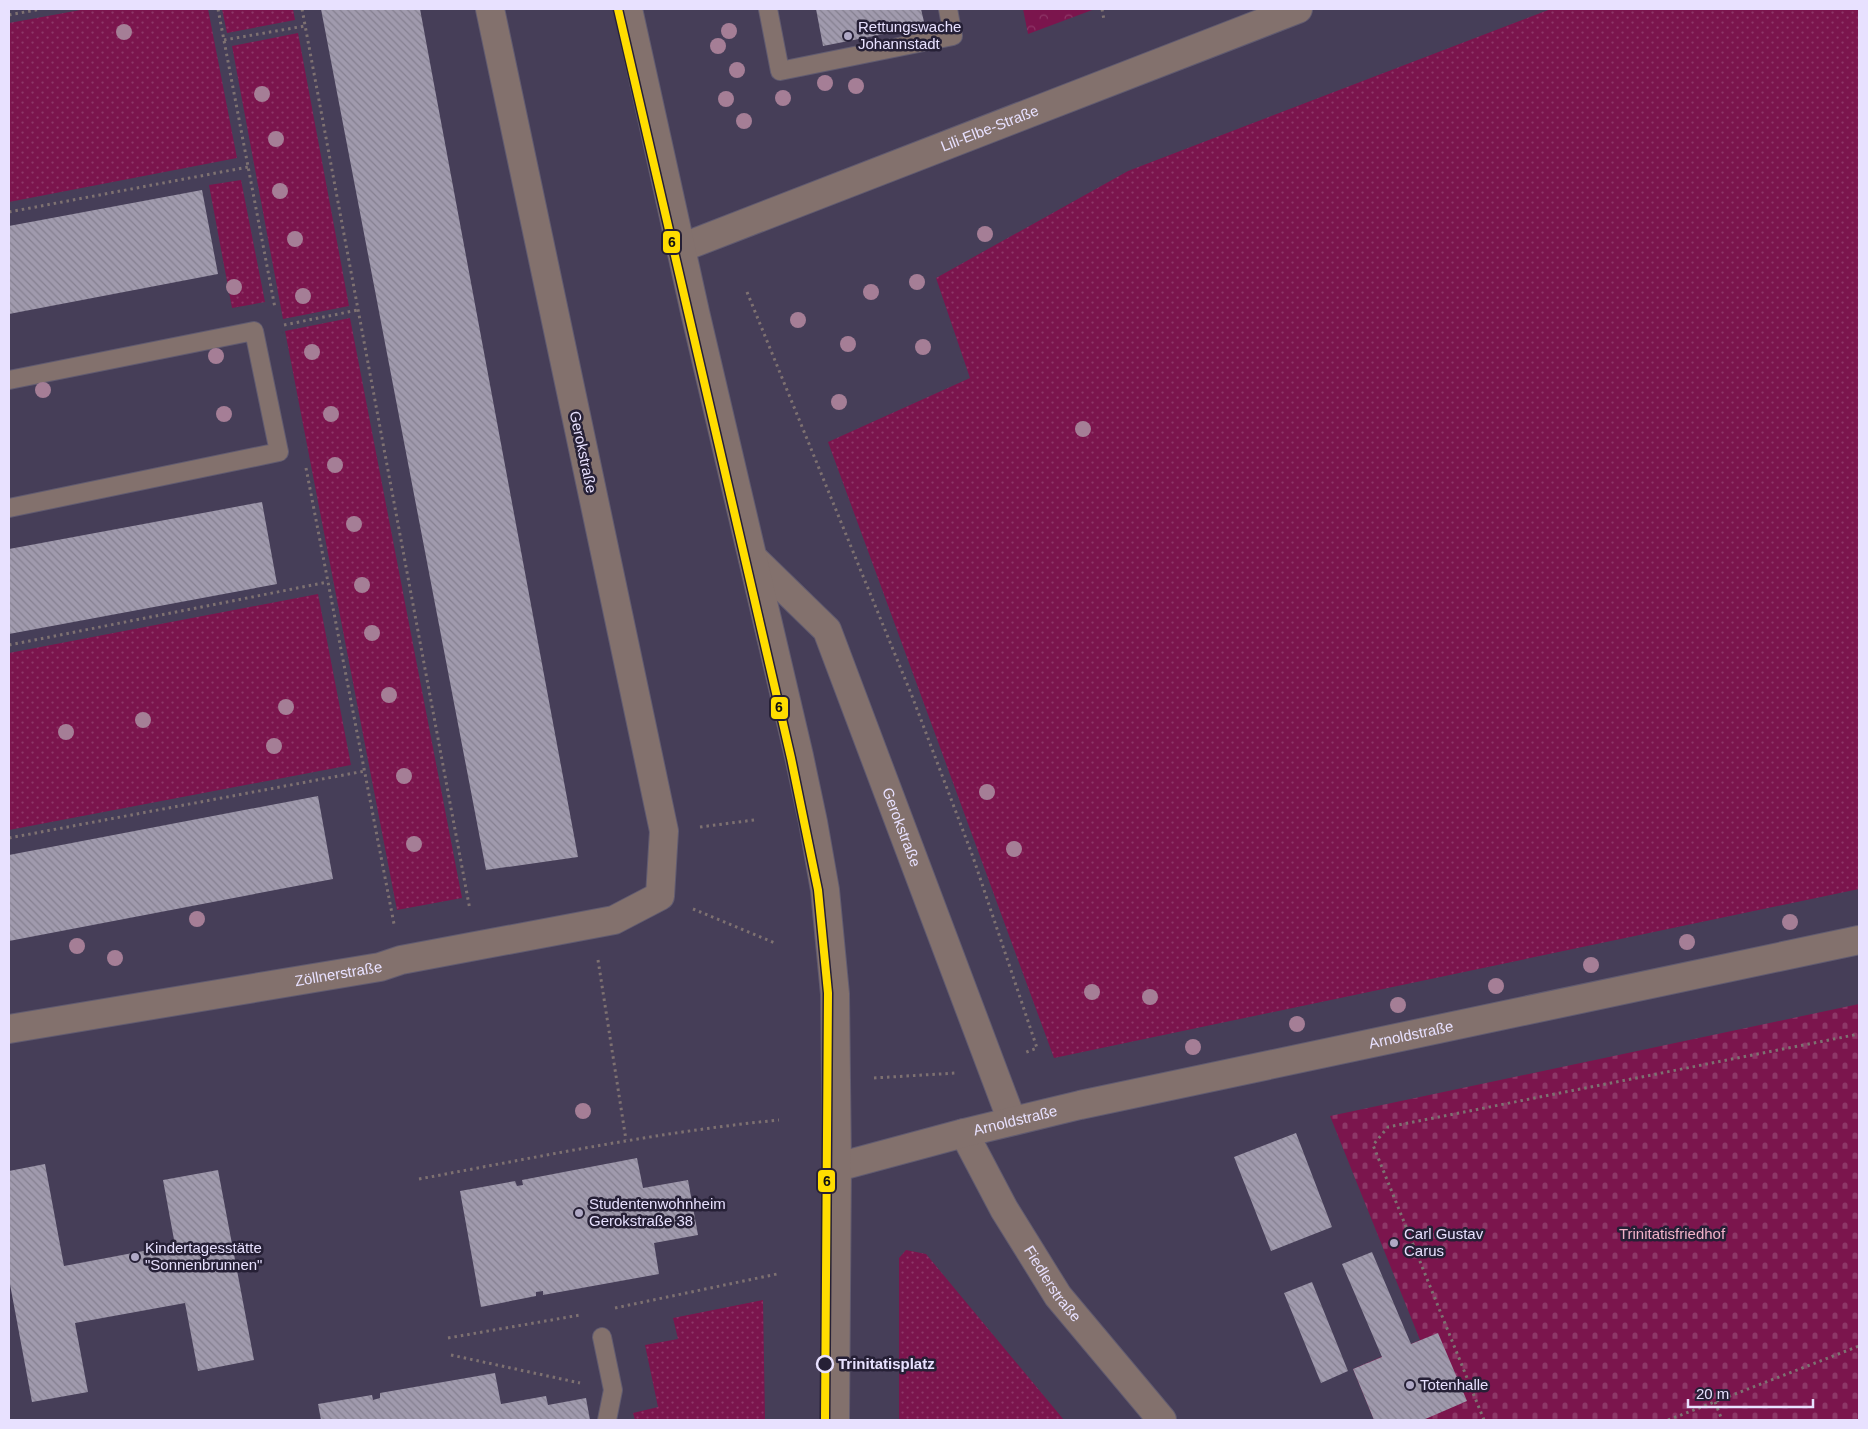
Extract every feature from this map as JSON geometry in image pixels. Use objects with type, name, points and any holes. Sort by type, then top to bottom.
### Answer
[{"type":"street","name":"Gerokstraße","points":[[490,9],[664,831],[660,896]]},
{"type":"street","points":[[628,9],[681,248],[799,756],[813,822],[824,890],[835,994],[837,1165],[835,1420]]},
{"type":"street","name":"Lili-Elbe-Straße","points":[[681,248],[1298,9]]},
{"type":"street","name":"Gerokstraße","points":[[753,558],[827,630],[1012,1121]]},
{"type":"street","name":"Zöllnerstraße","points":[[9,1029],[380,967],[401,960],[614,920],[660,896]]},
{"type":"street","name":"Arnoldstraße","points":[[964,1133],[1108,1099],[1859,940]]},
{"type":"street","points":[[837,1165],[845,1165],[964,1133]]},
{"type":"street","name":"Fiedlerstraße","points":[[964,1133],[1004,1210],[1058,1296],[1162,1420]]},
{"type":"lane","points":[[768,9],[780,71],[953,36],[948,9]]},
{"type":"lane","points":[[9,380],[254,331],[279,452],[9,508]]},
{"type":"lane","points":[[602,1337],[612,1390],[607,1420]]},
{"type":"path","points":[[9,15],[41,9]]},
{"type":"path","points":[[218,9],[277,317]]},
{"type":"path","points":[[302,9],[476,946]]},
{"type":"path","points":[[1102,9],[1104,20]]},
{"type":"path","points":[[224,40],[305,26]]},
{"type":"path","points":[[9,212],[248,167]]},
{"type":"path","points":[[747,292],[912,696],[973,857],[1037,1048],[1019,1055]]},
{"type":"path","points":[[279,326],[358,310]]},
{"type":"path","points":[[306,467],[401,960]]},
{"type":"path","points":[[9,645],[328,582]]},
{"type":"path","points":[[9,838],[365,771]]},
{"type":"path","points":[[664,831],[754,820]]},
{"type":"path","points":[[660,896],[775,943]]},
{"type":"path","points":[[592,924],[626,1140]]},
{"type":"path","points":[[1484,1420],[1373,1145],[1388,1127],[1859,1034]]},
{"type":"path","points":[[874,1078],[962,1073]]},
{"type":"path","points":[[418,1179],[626,1140],[714,1126],[778,1120]]},
{"type":"path","points":[[448,1338],[598,1312],[777,1274]]},
{"type":"path","points":[[598,1312],[602,1337]]},
{"type":"path","points":[[1668,1420],[1859,1346]]},
{"type":"path","points":[[451,1355],[612,1390]]},
{"type":"path","points":[[1715,1402],[1722,1420]]},
{"type":"green space","points":[[86,9],[208,9],[237,158],[9,202],[9,23]]},
{"type":"green space","points":[[222,9],[293,9],[295,20],[227,33]]},
{"type":"green space","points":[[1023,9],[1095,9],[1028,34]]},
{"type":"green space","points":[[1551,9],[1859,9],[1859,889],[1054,1058],[828,442],[970,378],[936,278],[1128,171]]},
{"type":"green space","points":[[298,33],[349,306],[283,319],[232,46]]},
{"type":"green space","points":[[241,180],[265,302],[232,308],[209,185]]},
{"type":"green space","points":[[350,318],[462,898],[397,910],[285,331]]},
{"type":"green space","points":[[318,594],[351,765],[9,830],[9,653]]},
{"type":"green space","name":"Trinitatisfriedhof","points":[[1859,1004],[1859,1420],[1374,1420],[1353,1369],[1420,1340],[1330,1116]]},
{"type":"green space","points":[[906,1250],[926,1254],[1064,1420],[899,1420],[899,1258]]},
{"type":"green space","points":[[763,1300],[765,1420],[635,1420],[633,1413],[658,1407],[645,1345],[678,1339],[673,1318]]},
{"type":"building","points":[[321,9],[420,9],[578,857],[486,870]]},
{"type":"building","name":"Rettungswache Johannstadt","points":[[816,9],[921,9],[925,26],[823,46]]},
{"type":"building","points":[[202,190],[218,274],[9,314],[9,226]]},
{"type":"building","points":[[262,502],[277,584],[9,634],[9,549]]},
{"type":"building","points":[[318,796],[333,879],[9,941],[9,855]]},
{"type":"building","points":[[1296,1133],[1332,1227],[1271,1251],[1234,1157]]},
{"type":"building","name":"Studentenwohnheim Gerokstraße 38","points":[[637,1158],[643,1188],[688,1180],[698,1235],[654,1243],[659,1274],[543,1295],[543,1291],[536,1292],[536,1296],[481,1307],[460,1191],[515,1181],[517,1186],[523,1185],[522,1180]]},
{"type":"building","points":[[45,1164],[64,1266],[175,1245],[163,1180],[218,1170],[254,1360],[198,1371],[185,1303],[75,1323],[88,1392],[32,1402],[9,1279],[9,1171]]},
{"type":"building","name":"Totenhalle","points":[[1372,1252],[1411,1344],[1438,1333],[1467,1401],[1423,1420],[1374,1420],[1353,1369],[1382,1357],[1342,1264]]},
{"type":"building","points":[[1312,1282],[1348,1371],[1321,1383],[1284,1293]]},
{"type":"building","points":[[495,1373],[501,1404],[546,1396],[548,1405],[586,1398],[590,1420],[321,1420],[318,1404],[372,1395],[373,1400],[380,1398],[380,1393]]},
{"type":"transit line","name":"6","points":[[618,9],[791,758],[818,890],[828,993],[825,1420]]},
{"type":"place","name":"Rettungswache Johannstadt","points":[[848,36]]},
{"type":"place","name":"Studentenwohnheim Gerokstraße 38","points":[[579,1213]]},
{"type":"place","name":"Carl Gustav Carus","points":[[1394,1243]]},
{"type":"place","name":"Kindertagesstätte \"Sonnenbrunnen\"","points":[[135,1257]]},
{"type":"place","name":"Trinitatisplatz","points":[[825,1364]]},
{"type":"place","name":"Totenhalle","points":[[1410,1385]]}]
